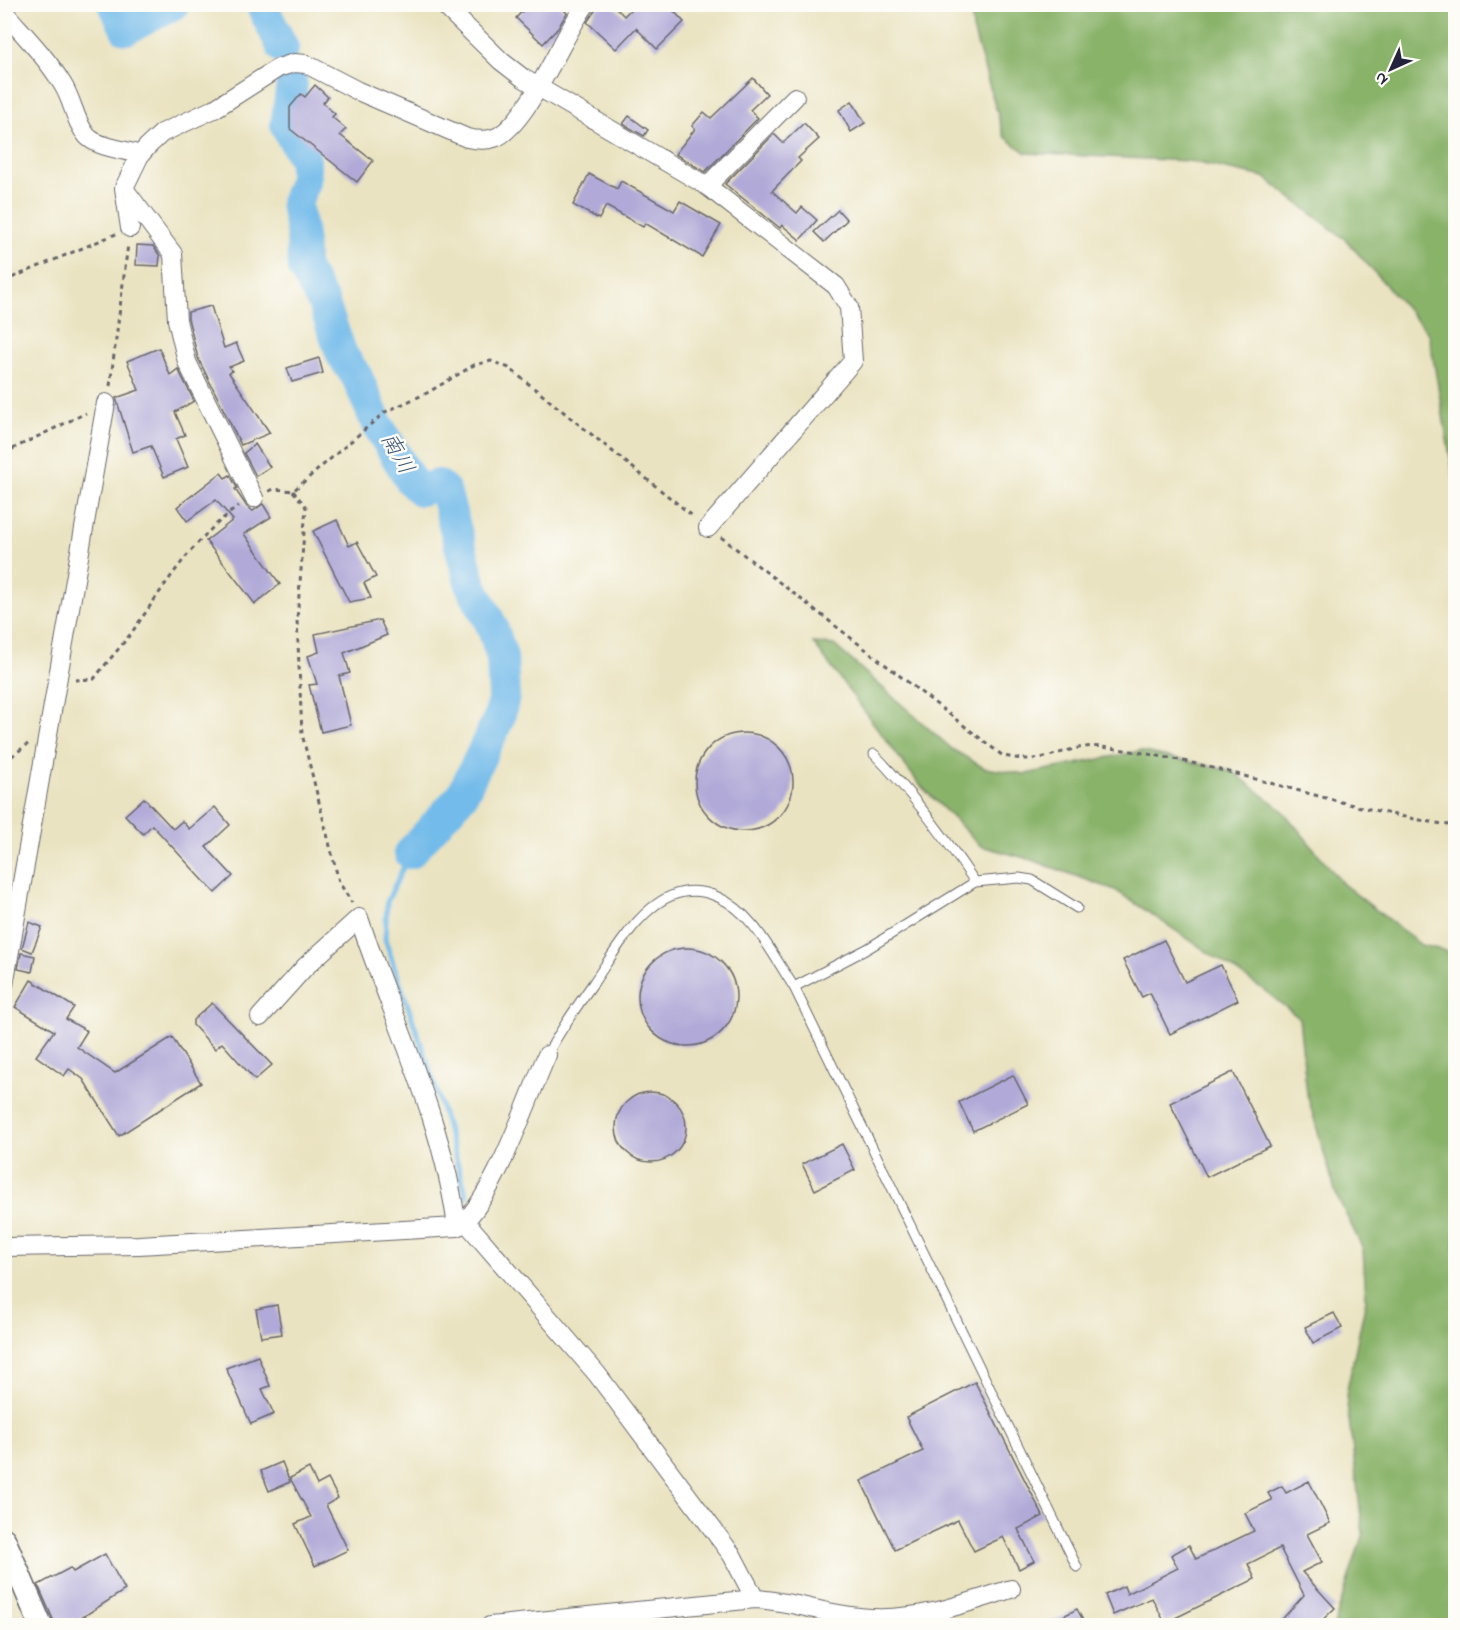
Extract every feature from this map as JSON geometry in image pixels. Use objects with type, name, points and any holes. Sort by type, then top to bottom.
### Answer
[{"type":"street","points":[[443,4],[501,61],[538,87],[707,186],[836,286],[849,307],[853,360],[708,528]]},
{"type":"street","points":[[130,228],[124,188],[140,155],[162,133],[214,109],[278,68],[294,63],[306,64],[358,91],[467,138],[482,141],[497,138],[511,126],[538,87],[586,4]]},
{"type":"street","points":[[4,12],[42,55],[59,79],[88,137],[102,145],[140,155]]},
{"type":"street","points":[[707,186],[795,97]]},
{"type":"street","points":[[124,188],[173,254],[177,320],[187,362],[254,498]]},
{"type":"street","points":[[4,986],[106,403]]},
{"type":"street","points":[[260,1017],[305,967],[358,918],[379,978],[399,1020],[461,1224],[597,1374],[732,1556],[755,1599]]},
{"type":"street","points":[[4,1247],[139,1245],[461,1224],[487,1193],[547,1055]]},
{"type":"street","points":[[4,1539],[41,1626]]},
{"type":"street","points":[[490,1626],[755,1599],[775,1600],[871,1618],[914,1617],[1011,1589]]},
{"type":"lane","points":[[874,754],[904,785],[938,826],[975,882]]},
{"type":"lane","points":[[794,987],[867,949],[975,882],[1019,878],[1032,880],[1077,908]]},
{"type":"lane","points":[[547,1055],[637,920],[664,900],[681,893],[698,891],[718,897],[752,923],[794,987],[1077,1567]]},
{"type":"path","points":[[4,281],[130,228],[114,365],[106,403],[4,453]]},
{"type":"path","points":[[293,491],[385,412],[427,393],[474,365],[491,361],[509,368],[708,528],[789,588],[825,620],[1003,756],[1028,759],[1076,746],[1101,747],[1190,763],[1344,804],[1455,826]]},
{"type":"path","points":[[58,682],[94,679],[130,634],[183,559],[211,527],[254,498],[274,489],[293,491],[306,507],[297,620],[301,661],[302,734],[339,882],[349,897],[358,918]]},
{"type":"green space","points":[[971,5],[1455,5],[1455,485],[1429,334],[1346,240],[1264,177],[1189,161],[1026,153],[1004,136],[973,29]]},
{"type":"green space","points":[[813,643],[834,645],[952,749],[984,768],[1026,774],[1140,751],[1232,771],[1282,810],[1343,884],[1421,945],[1455,953],[1455,1625],[1334,1625],[1363,1533],[1346,1395],[1366,1300],[1363,1249],[1336,1194],[1307,1094],[1299,1018],[1264,990],[1115,890],[1029,859],[981,846],[920,785]]},
{"type":"building","points":[[529,4],[558,4],[567,13],[558,28],[543,44],[516,18]]},
{"type":"building","points":[[600,4],[612,4],[624,16],[636,4],[667,4],[684,22],[657,49],[636,28],[616,49],[587,22]]},
{"type":"building","points":[[753,78],[767,94],[750,110],[758,118],[705,172],[675,154],[695,129],[692,126],[704,112],[711,118]]},
{"type":"building","points":[[315,85],[328,97],[323,103],[335,114],[332,117],[346,129],[340,135],[373,161],[357,182],[290,129],[290,107],[301,94],[305,97]]},
{"type":"building","points":[[852,101],[865,123],[851,132],[839,110]]},
{"type":"building","points":[[629,116],[648,130],[644,136],[623,124]]},
{"type":"building","points":[[804,123],[819,139],[798,158],[801,161],[772,191],[797,213],[802,207],[817,220],[800,240],[782,225],[780,228],[725,184],[774,134],[783,143]]},
{"type":"building","points":[[589,174],[617,189],[621,181],[674,211],[680,201],[721,225],[702,257],[645,223],[643,227],[606,206],[599,219],[573,205]]},
{"type":"building","points":[[838,210],[847,220],[824,242],[814,232]]},
{"type":"building","points":[[137,245],[153,246],[160,256],[159,266],[136,265]]},
{"type":"building","points":[[211,306],[224,348],[236,343],[244,361],[229,367],[232,371],[229,373],[270,433],[241,445],[198,358],[188,318],[188,312]]},
{"type":"building","points":[[159,348],[170,375],[178,369],[194,401],[175,412],[185,435],[176,439],[188,467],[164,477],[151,446],[133,452],[116,398],[139,390],[127,361]]},
{"type":"building","points":[[319,358],[323,373],[292,382],[287,368]]},
{"type":"building","points":[[255,444],[270,467],[256,476],[244,453]]},
{"type":"building","points":[[221,473],[225,478],[230,475],[237,488],[235,489],[247,507],[253,511],[263,504],[271,517],[244,534],[280,584],[255,604],[206,541],[233,520],[216,500],[187,521],[177,507]]},
{"type":"building","points":[[337,520],[349,546],[357,542],[376,577],[364,583],[371,598],[349,602],[313,531]]},
{"type":"building","points":[[380,620],[387,635],[344,653],[350,673],[339,676],[351,725],[321,732],[309,685],[317,684],[308,656],[319,652],[315,634]]},
{"type":"building","points":[[744,733],[763,737],[779,747],[789,763],[793,782],[789,801],[779,817],[763,827],[744,831],[725,827],[709,817],[699,801],[695,782],[699,763],[709,747],[725,737]]},
{"type":"building","points":[[144,798],[173,829],[182,821],[189,829],[215,807],[230,825],[206,847],[233,876],[215,893],[152,825],[143,834],[125,815]]},
{"type":"building","points":[[29,922],[42,927],[32,952],[22,948]]},
{"type":"building","points":[[1164,940],[1185,982],[1221,965],[1238,1000],[1170,1034],[1150,993],[1142,997],[1123,960]]},
{"type":"building","points":[[687,948],[706,952],[722,962],[732,978],[736,997],[732,1016],[722,1032],[706,1042],[687,1046],[668,1042],[652,1032],[642,1016],[638,997],[642,978],[652,962],[668,952]]},
{"type":"building","points":[[21,953],[35,956],[32,972],[18,969]]},
{"type":"building","points":[[31,980],[74,1007],[66,1019],[87,1031],[77,1047],[115,1073],[172,1037],[201,1083],[119,1136],[83,1079],[69,1069],[64,1076],[36,1056],[54,1031],[15,1007]]},
{"type":"building","points":[[212,1003],[272,1065],[255,1080],[222,1043],[215,1049],[193,1025],[193,1020]]},
{"type":"building","points":[[1233,1072],[1270,1146],[1207,1177],[1170,1103]]},
{"type":"building","points":[[1013,1075],[1028,1104],[973,1131],[959,1102]]},
{"type":"building","points":[[651,1092],[664,1095],[676,1102],[683,1114],[686,1127],[683,1140],[676,1152],[664,1159],[651,1162],[638,1159],[626,1152],[619,1140],[616,1127],[619,1114],[626,1102],[638,1095]]},
{"type":"building","points":[[842,1144],[855,1170],[815,1190],[802,1164]]},
{"type":"building","points":[[277,1305],[282,1334],[261,1337],[256,1309]]},
{"type":"building","points":[[1334,1313],[1342,1328],[1313,1343],[1305,1327]]},
{"type":"building","points":[[258,1356],[270,1386],[262,1389],[274,1414],[251,1424],[226,1368]]},
{"type":"building","points":[[975,1382],[1043,1516],[1018,1529],[1034,1561],[1019,1569],[1003,1537],[974,1551],[958,1520],[895,1550],[861,1481],[923,1451],[906,1417]]},
{"type":"building","points":[[282,1462],[290,1482],[269,1491],[261,1471]]},
{"type":"building","points":[[309,1468],[317,1485],[328,1479],[338,1498],[326,1505],[348,1550],[315,1566],[295,1524],[311,1517],[290,1478]]},
{"type":"building","points":[[1309,1481],[1330,1523],[1307,1534],[1322,1562],[1302,1572],[1335,1608],[1316,1626],[1276,1626],[1304,1595],[1280,1548],[1248,1564],[1255,1579],[1165,1623],[1152,1598],[1113,1615],[1105,1595],[1124,1586],[1127,1594],[1178,1568],[1171,1555],[1189,1545],[1196,1559],[1254,1531],[1245,1513],[1272,1500],[1268,1493],[1282,1486],[1286,1493]]},
{"type":"building","points":[[105,1554],[125,1590],[81,1618],[86,1626],[56,1626],[38,1585],[70,1568],[73,1572]]},
{"type":"building","points":[[1077,1609],[1086,1626],[1044,1626]]},
{"type":"waterway","name":"南川","points":[[114,4],[126,29],[174,4]]},
{"type":"waterway","name":"南川","points":[[261,4],[283,48]]},
{"type":"waterway","name":"南川","points":[[292,84],[286,126],[305,161],[305,179],[296,203],[302,236],[303,267],[323,302],[342,355],[357,377],[377,424],[411,481],[420,490],[438,485],[445,491],[471,585],[492,626],[502,657],[504,696],[499,718],[462,795],[410,853]]},
{"type":"waterway","points":[[410,853],[387,902],[385,939],[433,1079],[467,1197]]}]
